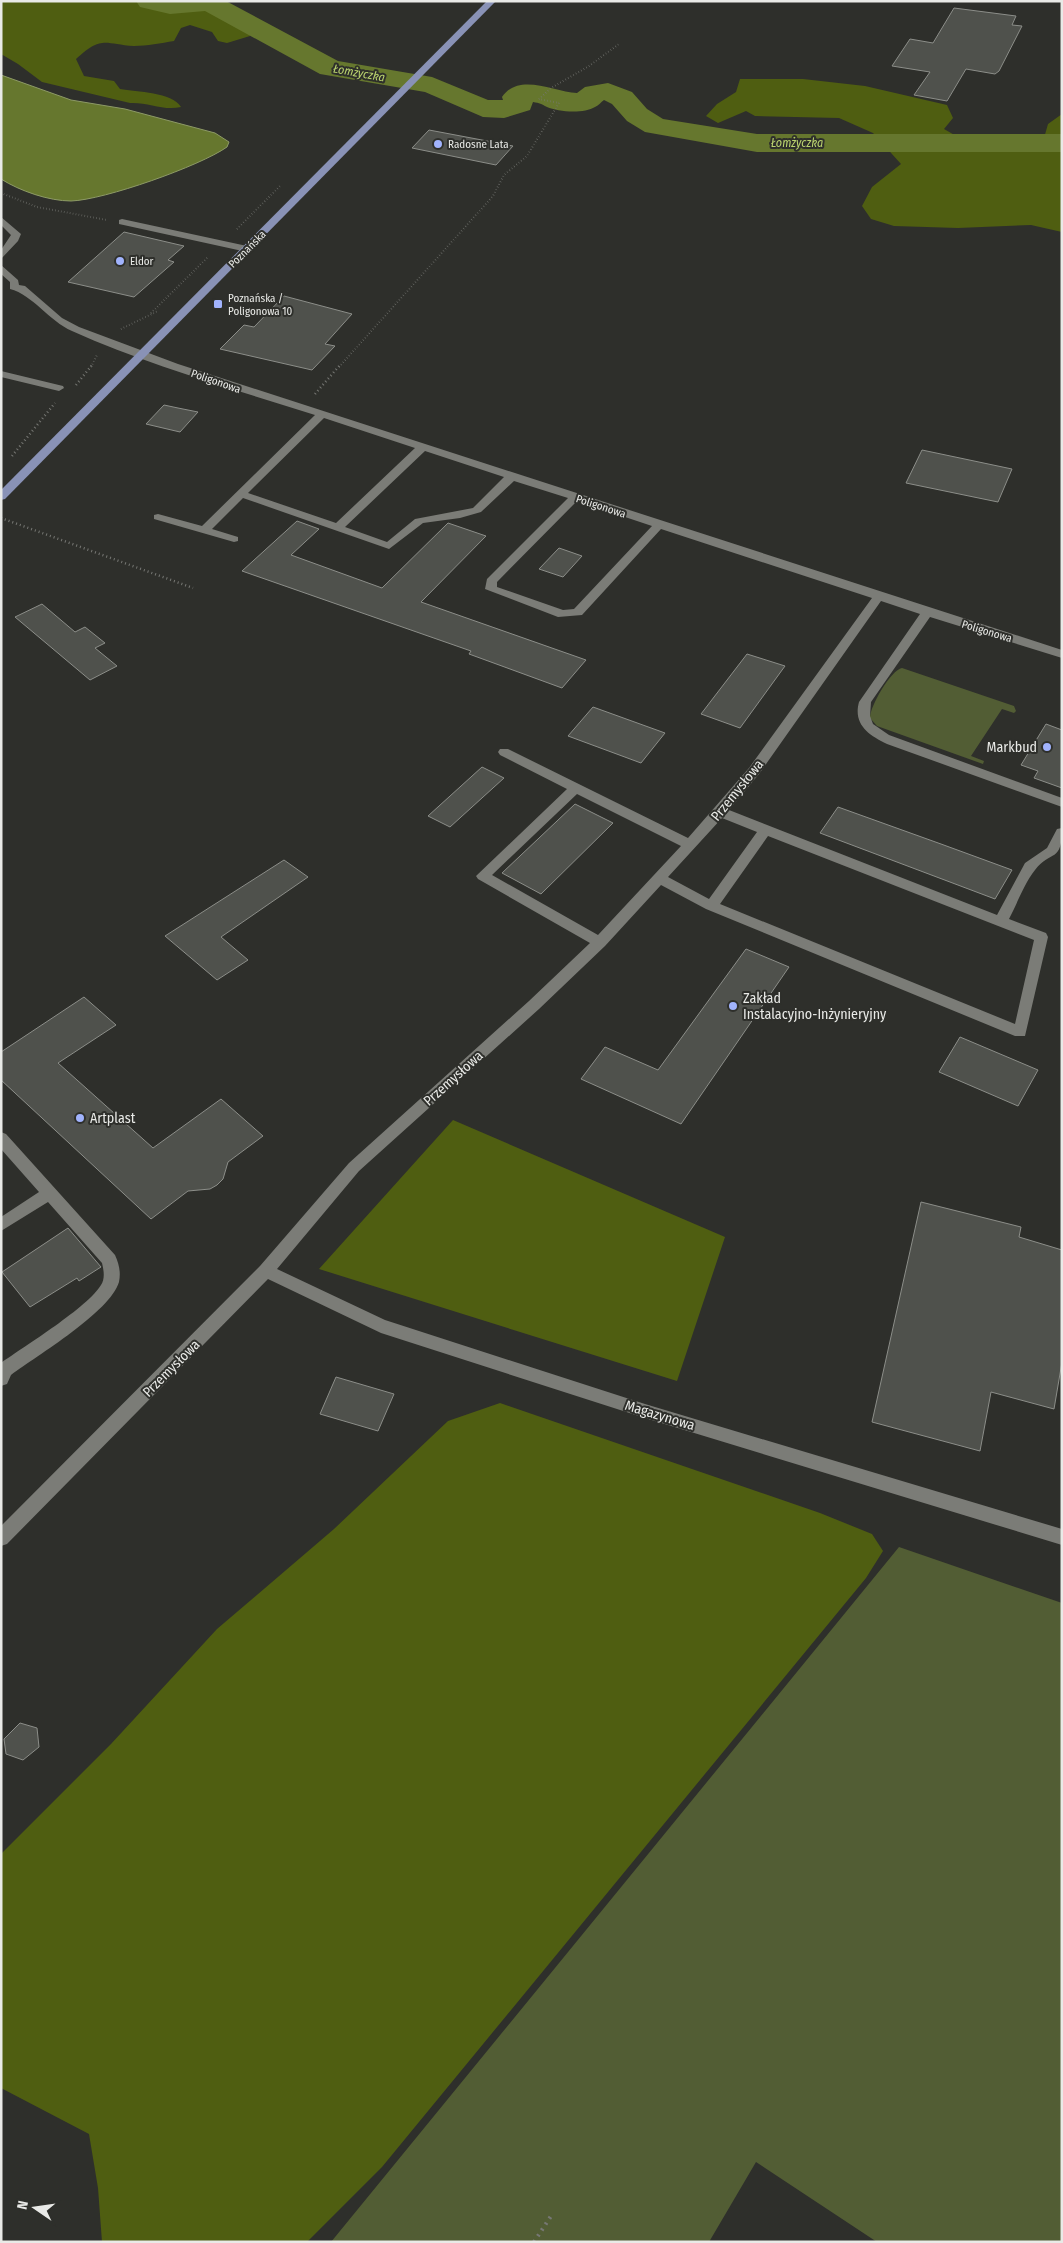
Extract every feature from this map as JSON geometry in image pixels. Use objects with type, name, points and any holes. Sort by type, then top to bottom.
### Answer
[{"type":"main road","name":"Poznańska","points":[[1,497],[492,1]]},
{"type":"street","points":[[1,220],[16,234],[15,239],[1,256]]},
{"type":"street","points":[[122,222],[247,249]]},
{"type":"street","name":"Poligonowa","points":[[1,268],[58,320],[75,329],[174,366],[320,416],[1062,654]]},
{"type":"street","points":[[1,374],[60,393]]},
{"type":"street","points":[[204,530],[320,416]]},
{"type":"street","points":[[337,528],[422,448]]},
{"type":"street","points":[[242,494],[389,546],[420,521],[433,517],[460,515],[477,510],[511,477]]},
{"type":"street","points":[[574,498],[492,582],[491,589],[562,614],[578,612],[659,525]]},
{"type":"street","points":[[158,517],[234,539]]},
{"type":"street","name":"Przemysłowa","points":[[1,1538],[266,1271],[354,1167],[534,1006],[600,942],[720,812],[754,771],[879,596]]},
{"type":"street","points":[[927,612],[865,702],[862,711],[863,721],[877,734],[891,741],[1062,803]]},
{"type":"street","points":[[504,752],[690,845]]},
{"type":"street","points":[[575,788],[483,876],[600,942]]},
{"type":"street","points":[[659,878],[711,906],[1020,1032],[1041,937],[720,812]]},
{"type":"street","points":[[711,906],[766,829]]},
{"type":"street","points":[[1001,921],[1030,866],[1052,851],[1062,832]]},
{"type":"street","points":[[1,1138],[109,1260],[113,1270],[110,1285],[102,1298],[2,1371]]},
{"type":"street","points":[[1,1225],[50,1193]]},
{"type":"street","name":"Magazynowa","points":[[266,1271],[381,1326],[645,1411],[1062,1537]]},
{"type":"path","points":[[302,410],[387,311],[476,216],[493,196],[504,175],[526,156],[559,103],[539,99],[551,88],[589,66],[619,44]]},
{"type":"path","points":[[1,193],[37,207],[122,222]]},
{"type":"path","points":[[7,463],[60,393]]},
{"type":"path","points":[[1,518],[193,588]]},
{"type":"path","points":[[534,2242],[553,2213]]},
{"type":"shaded area","points":[[1,1],[141,1],[161,7],[206,5],[249,28],[250,36],[227,43],[218,41],[212,32],[190,25],[181,28],[174,41],[134,46],[109,43],[98,44],[85,51],[76,59],[84,76],[114,81],[120,89],[170,98],[181,107],[168,108],[130,103],[42,82],[1,54]]},
{"type":"shaded area","points":[[1,75],[71,100],[125,109],[215,133],[229,142],[227,147],[196,163],[151,181],[106,195],[62,201],[35,195],[1,179]]},
{"type":"shaded area","points":[[740,79],[803,79],[865,86],[947,105],[953,118],[944,129],[958,137],[1044,138],[1048,124],[1062,114],[1062,232],[1031,225],[958,228],[894,226],[871,219],[862,206],[872,187],[901,164],[873,133],[839,118],[755,116],[746,111],[718,123],[706,116],[717,104],[736,92]]},
{"type":"shaded area","points":[[902,668],[1014,706],[1016,711],[1014,713],[1002,709],[971,756],[984,761],[983,764],[877,726],[870,718],[873,705],[882,689],[892,675]]},
{"type":"shaded area","points":[[453,1120],[725,1237],[677,1381],[319,1269]]},
{"type":"shaded area","points":[[500,1403],[820,1513],[872,1534],[883,1551],[866,1578],[382,2167],[307,2242],[102,2242],[98,2188],[89,2134],[1,2088],[1,1854],[111,1744],[217,1629],[334,1529],[448,1421]]},
{"type":"shaded area","points":[[899,1547],[1062,1603],[1062,2242],[877,2242],[756,2162],[709,2242],[331,2242]]},
{"type":"building","points":[[954,8],[1016,16],[1012,25],[1022,26],[999,71],[995,74],[966,69],[947,101],[914,95],[930,72],[892,66],[910,39],[933,43]]},
{"type":"building","points":[[429,130],[513,146],[496,165],[412,148]]},
{"type":"building","name":"Eldor","points":[[124,232],[184,246],[168,260],[174,262],[134,297],[68,282]]},
{"type":"building","points":[[284,296],[352,314],[325,344],[335,346],[312,370],[220,349],[244,325],[254,327]]},
{"type":"building","points":[[164,405],[198,412],[180,432],[146,424]]},
{"type":"building","points":[[922,450],[1012,469],[998,502],[906,483]]},
{"type":"building","points":[[297,521],[319,529],[291,555],[382,588],[448,523],[486,536],[421,602],[586,660],[562,688],[469,654],[471,651],[242,571]]},
{"type":"building","points":[[559,548],[582,556],[563,577],[539,569]]},
{"type":"building","points":[[42,604],[75,632],[85,627],[105,643],[95,648],[117,666],[90,680],[15,617]]},
{"type":"building","points":[[747,654],[785,666],[740,728],[701,714]]},
{"type":"building","points":[[593,707],[665,733],[641,763],[568,736]]},
{"type":"building","name":"Markbud","points":[[1046,724],[1062,730],[1062,788],[1034,778],[1038,771],[1021,765]]},
{"type":"building","points":[[482,767],[504,778],[450,827],[428,816]]},
{"type":"building","points":[[575,804],[613,823],[541,894],[502,873]]},
{"type":"building","points":[[838,807],[1012,870],[995,899],[820,833]]},
{"type":"building","points":[[284,860],[308,877],[221,937],[248,960],[217,980],[165,936]]},
{"type":"building","points":[[746,949],[789,967],[681,1124],[581,1079],[605,1047],[658,1070]]},
{"type":"building","name":"Artplast","points":[[84,997],[116,1025],[58,1063],[153,1148],[221,1099],[263,1136],[228,1162],[223,1179],[217,1185],[210,1189],[188,1191],[151,1219],[1,1080],[1,1052]]},
{"type":"building","points":[[960,1037],[1038,1070],[1018,1106],[939,1072]]},
{"type":"building","points":[[921,1202],[1021,1227],[1019,1237],[1062,1250],[1062,1362],[1054,1409],[991,1392],[980,1451],[872,1422]]},
{"type":"building","points":[[68,1228],[101,1267],[79,1281],[77,1278],[30,1307],[2,1272]]},
{"type":"building","points":[[336,1377],[394,1394],[378,1431],[320,1414]]},
{"type":"building","points":[[20,1723],[37,1728],[39,1747],[23,1760],[6,1754],[4,1739]]},
{"type":"waterway","name":"Łomżyczka","points":[[149,1],[170,6],[209,3],[330,68],[432,85],[483,108],[504,109],[520,104],[516,97],[518,95],[525,93],[537,94]]},
{"type":"waterway","name":"Łomżyczka","points":[[550,96],[557,101],[584,102],[595,93],[608,91],[622,98],[637,115],[655,126],[757,143],[1062,143]]},
{"type":"place","name":"Radosne Lata","points":[[438,144]]},
{"type":"place","name":"Eldor","points":[[120,261]]},
{"type":"place","name":"Poznańska / Poligonowa 10","points":[[218,304]]},
{"type":"place","name":"Markbud","points":[[1047,747]]},
{"type":"place","name":"Zakład Instalacyjno-Inżynieryjny","points":[[733,1006]]},
{"type":"place","name":"Artplast","points":[[80,1118]]}]
